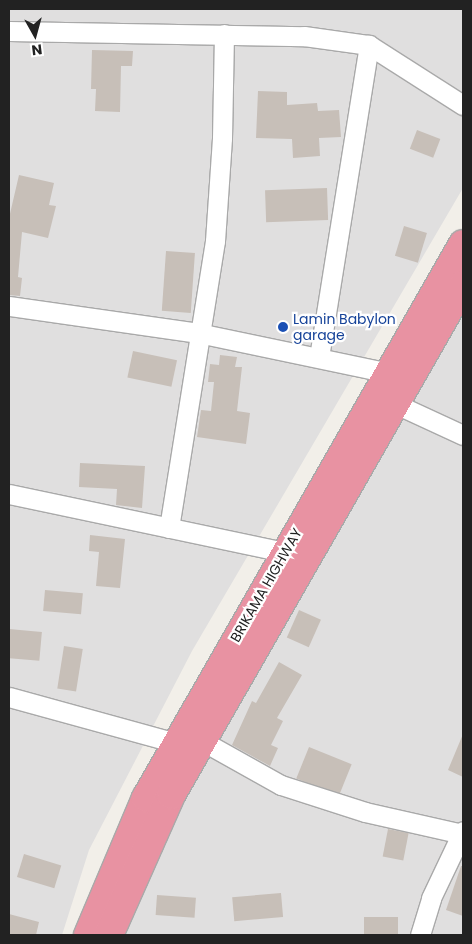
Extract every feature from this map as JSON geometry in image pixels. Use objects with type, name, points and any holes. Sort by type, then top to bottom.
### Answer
[{"type":"highway","name":"BRIKAMA HIGHWAY","points":[[88,935],[127,839],[176,743],[285,552],[399,375],[433,316],[463,244]]},
{"type":"highway","name":"BRIKAMA HIGHWAY","points":[[433,316],[463,285]]},
{"type":"highway","name":"BRIKAMA HIGHWAY","points":[[109,935],[171,795],[204,742],[396,404],[399,375]]},
{"type":"street","points":[[9,31],[304,36],[368,45],[463,105]]},
{"type":"street","points":[[169,528],[198,333],[215,241],[222,138],[224,34]]},
{"type":"street","points":[[319,356],[368,45]]},
{"type":"street","points":[[9,306],[198,333],[319,356],[399,375]]},
{"type":"street","points":[[396,404],[463,435]]},
{"type":"street","points":[[9,494],[285,552]]},
{"type":"street","points":[[9,696],[176,743]]},
{"type":"street","points":[[204,742],[281,785],[365,812],[463,833],[431,898],[420,935]]},
{"type":"shaded area","points":[[9,9],[463,9],[463,188],[192,651],[89,850],[62,935],[9,935]]},
{"type":"shaded area","points":[[463,306],[463,935],[116,935],[182,795]]},
{"type":"building","points":[[92,50],[133,51],[132,66],[121,66],[120,112],[95,111],[96,89],[91,89]]},
{"type":"building","points":[[258,91],[287,92],[287,105],[317,103],[318,111],[339,110],[341,137],[319,138],[320,156],[293,158],[292,139],[256,138]]},
{"type":"building","points":[[417,130],[440,139],[433,158],[410,149]]},
{"type":"building","points":[[19,175],[54,183],[49,205],[56,206],[48,238],[22,232],[18,277],[22,278],[20,296],[9,295],[9,218]]},
{"type":"building","points":[[327,188],[328,220],[266,222],[265,190]]},
{"type":"building","points":[[404,226],[427,233],[418,263],[395,256]]},
{"type":"building","points":[[166,251],[195,253],[191,313],[162,311]]},
{"type":"building","points":[[133,351],[177,360],[171,387],[127,377]]},
{"type":"building","points":[[220,355],[237,357],[235,367],[242,367],[237,411],[250,413],[246,444],[197,437],[201,410],[211,411],[214,382],[208,382],[210,364],[219,365]]},
{"type":"building","points":[[80,463],[145,466],[142,508],[116,505],[117,489],[79,487]]},
{"type":"building","points":[[90,535],[125,539],[120,588],[96,586],[99,552],[89,551]]},
{"type":"building","points":[[45,590],[83,593],[81,614],[43,611]]},
{"type":"building","points":[[299,610],[321,620],[309,647],[287,637]]},
{"type":"building","points":[[9,629],[42,632],[39,661],[9,658]]},
{"type":"building","points":[[64,646],[83,649],[76,691],[57,688]]},
{"type":"building","points":[[279,662],[302,675],[277,718],[283,721],[271,745],[278,748],[270,766],[232,745],[252,701],[256,703]]},
{"type":"building","points":[[463,734],[463,777],[448,770]]},
{"type":"building","points":[[309,747],[352,764],[339,796],[296,779]]},
{"type":"building","points":[[388,829],[409,833],[403,860],[383,856]]},
{"type":"building","points":[[24,854],[61,865],[54,888],[17,877]]},
{"type":"building","points":[[461,866],[463,866],[463,916],[446,910]]},
{"type":"building","points":[[281,893],[283,917],[234,921],[232,897]]},
{"type":"building","points":[[157,895],[196,898],[195,918],[156,915]]},
{"type":"building","points":[[9,914],[39,922],[36,935],[9,935]]},
{"type":"building","points":[[364,917],[398,917],[398,935],[364,935]]},
{"type":"place","name":"Lamin Babylon garage","points":[[283,327]]}]
